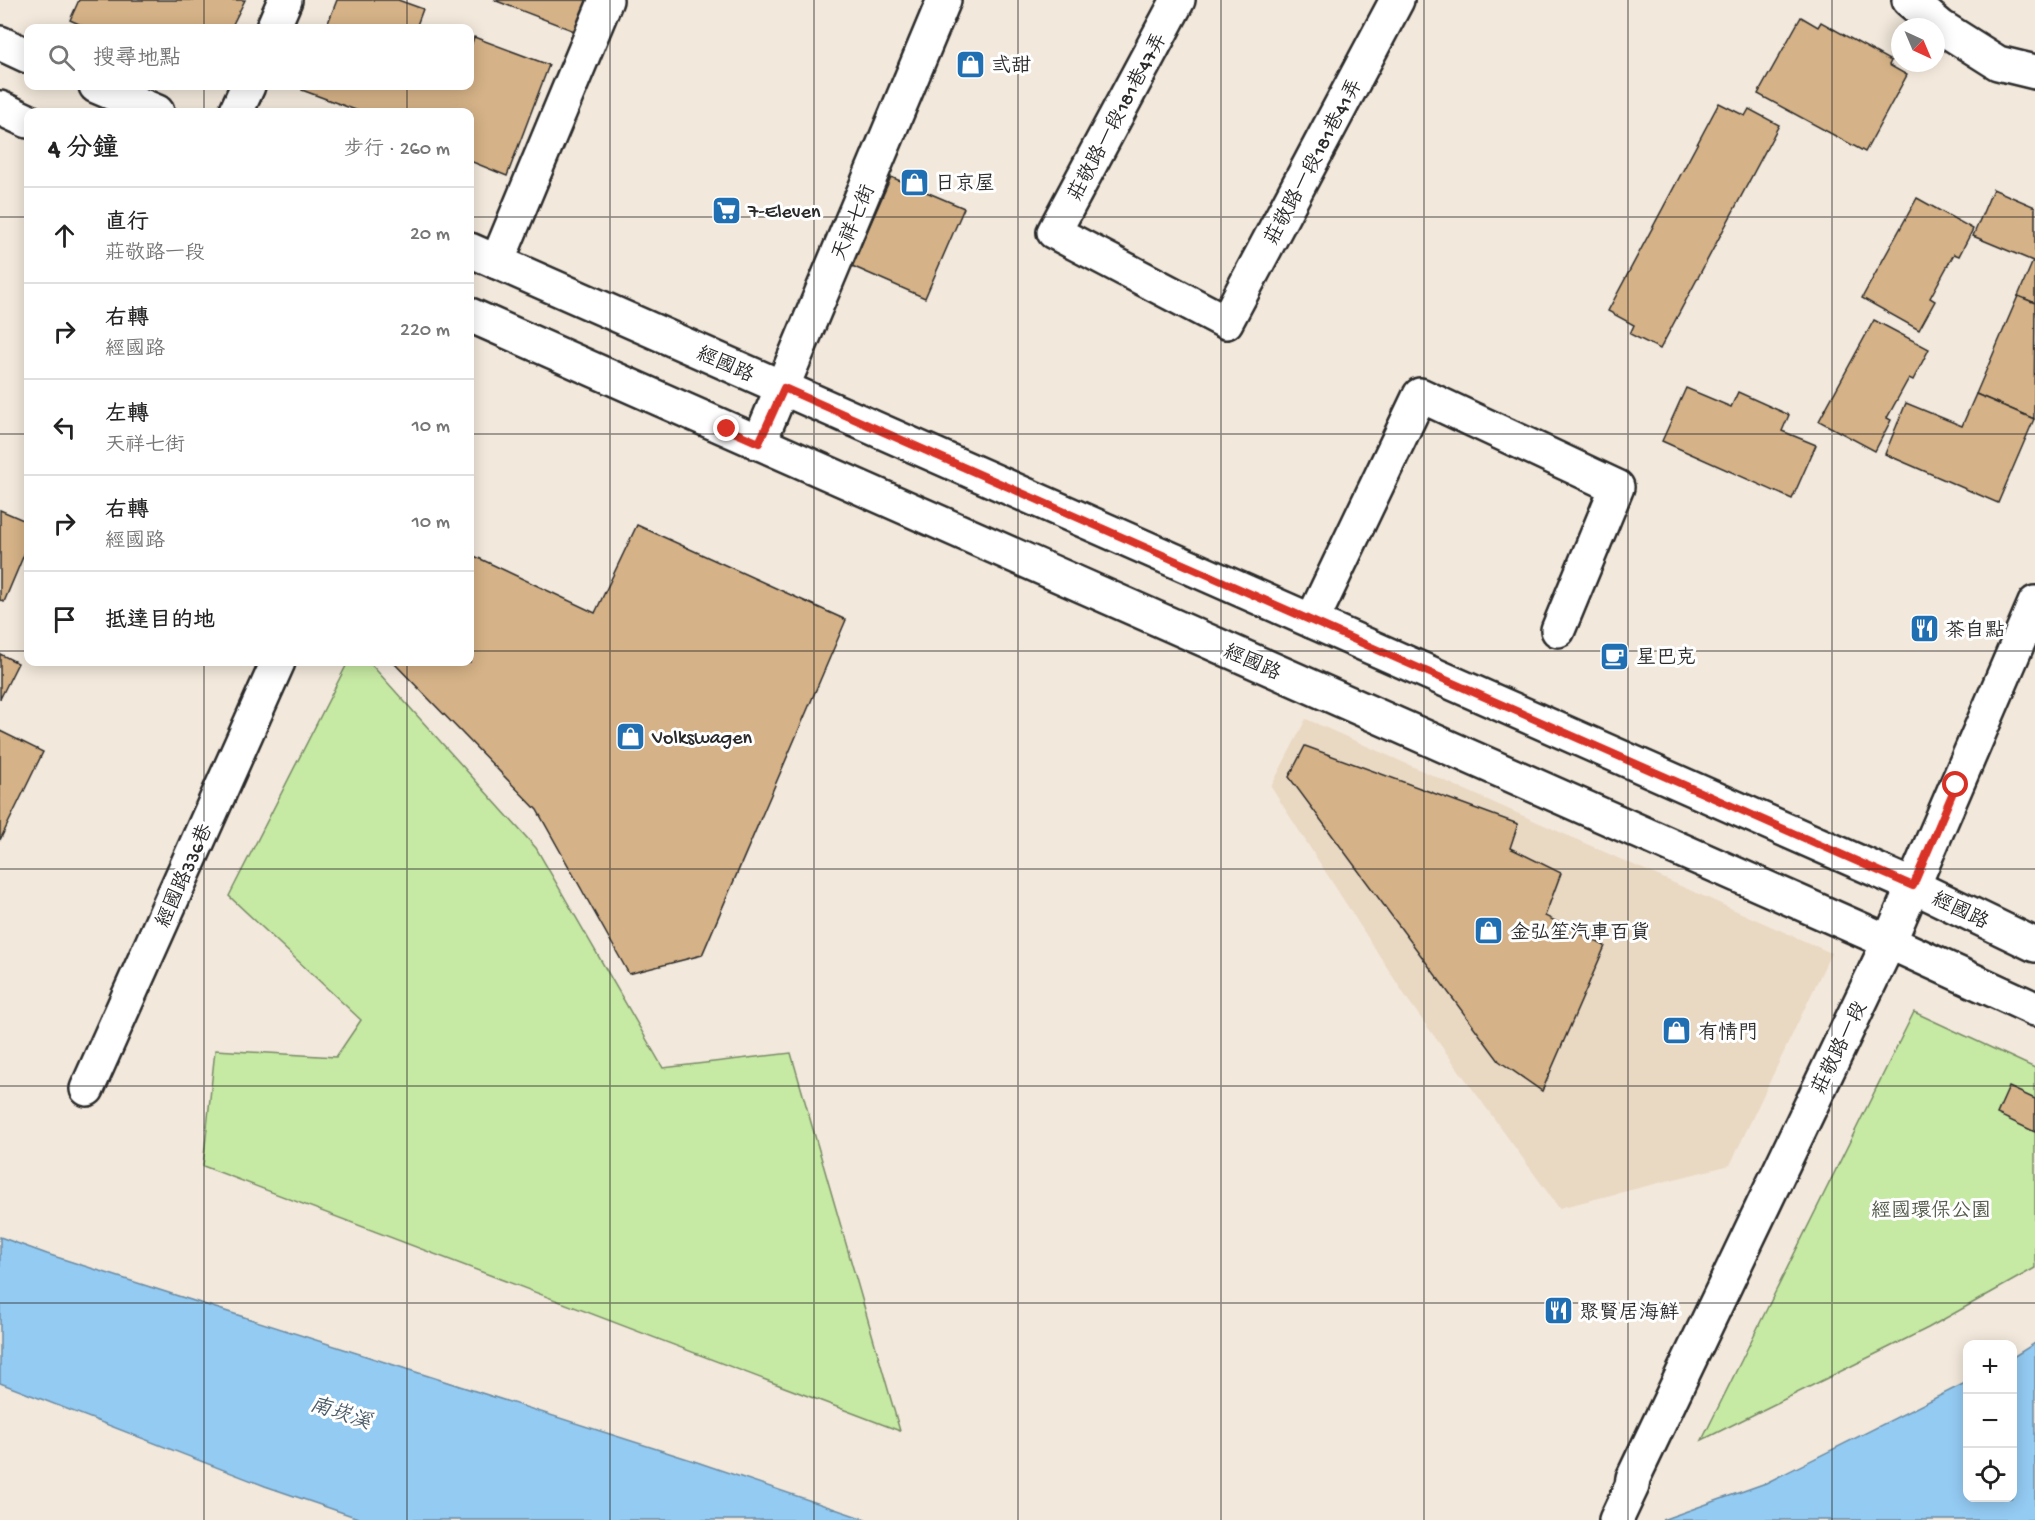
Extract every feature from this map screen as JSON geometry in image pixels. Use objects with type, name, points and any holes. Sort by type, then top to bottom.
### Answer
[{"type":"street","points":[[275,24],[285,0]]},
{"type":"street","points":[[483,256],[606,0]]},
{"type":"street","name":"天祥七街","points":[[759,443],[784,388],[944,0]]},
{"type":"street","name":"莊敬路一段181巷47弄","points":[[1178,0],[1054,232],[1226,322]]},
{"type":"street","name":"莊敬路一段181巷41弄","points":[[1226,322],[1397,0]]},
{"type":"street","points":[[1910,0],[1941,27],[1998,63],[2035,72]]},
{"type":"street","points":[[0,43],[24,54]]},
{"type":"street","points":[[105,90],[148,108]]},
{"type":"street","points":[[238,108],[246,90]]},
{"type":"street","points":[[0,108],[24,119]]},
{"type":"street","name":"經國路","points":[[483,256],[1913,886],[2035,945]]},
{"type":"street","name":"經國路","points":[[474,317],[1889,942],[2035,1009]]},
{"type":"street","points":[[1312,621],[1420,395],[1617,487],[1558,630]]},
{"type":"street","name":"莊敬路一段","points":[[1616,1520],[1638,1467],[1889,942],[2035,603]]},
{"type":"street","name":"經國路336巷","points":[[87,1089],[276,666]]},
{"type":"shaded area","points":[[1306,719],[1831,953],[1730,1165],[1559,1208],[1408,1000],[1271,787]]},
{"type":"green space","points":[[346,666],[373,666],[536,848],[663,1068],[791,1053],[900,1431],[203,1166],[215,1050],[336,1057],[361,1020],[229,896]]},
{"type":"green space","name":"經國環保公園","points":[[1914,1012],[2035,1068],[2035,1268],[1928,1328],[1702,1440]]},
{"type":"water","name":"南崁溪","points":[[0,1237],[691,1460],[867,1520],[364,1520],[265,1486],[0,1383]]},
{"type":"water","points":[[2035,1343],[2035,1520],[1662,1520],[1766,1483],[1963,1384],[1963,1502],[2017,1502],[2017,1354]]},
{"type":"building","points":[[79,0],[245,0],[233,24],[79,24],[70,20]]},
{"type":"building","points":[[337,0],[398,0],[423,9],[417,24],[328,24]]},
{"type":"building","points":[[494,0],[589,0],[577,32]]},
{"type":"building","points":[[1801,17],[1818,27],[1821,22],[1891,61],[1889,65],[1891,72],[1902,72],[1907,75],[1865,152],[1758,94]]},
{"type":"building","points":[[474,37],[549,65],[507,176],[474,163],[474,108],[350,108],[302,90],[474,90]]},
{"type":"building","points":[[1719,103],[1745,116],[1749,109],[1779,125],[1660,349],[1630,334],[1634,325],[1608,311]]},
{"type":"building","points":[[891,177],[964,208],[925,298],[852,266]]},
{"type":"building","points":[[1993,189],[2035,207],[2035,303],[2018,296],[2033,261],[1973,236]]},
{"type":"building","points":[[1917,198],[1973,229],[1959,256],[1954,254],[1930,298],[1935,301],[1919,330],[1862,298]]},
{"type":"building","points":[[2018,296],[2035,303],[2034,419],[1976,394]]},
{"type":"building","points":[[1874,320],[1929,349],[1913,380],[1909,378],[1887,418],[1891,420],[1875,451],[1819,421]]},
{"type":"building","points":[[1686,388],[1731,407],[1738,392],[1789,415],[1782,431],[1816,445],[1792,499],[1662,441]]},
{"type":"building","points":[[1976,394],[2034,419],[1998,503],[1885,454],[1906,403],[1962,426]]},
{"type":"building","points":[[0,510],[24,520],[24,554],[4,602],[0,600]]},
{"type":"building","name":"Volkswagen","points":[[637,525],[846,620],[702,955],[629,974],[537,810],[397,666],[474,666],[474,556],[595,613]]},
{"type":"building","points":[[0,654],[18,663],[0,699]]},
{"type":"building","points":[[0,731],[43,752],[0,840]]},
{"type":"building","name":"金弘笙汽車百貨","points":[[1305,746],[1518,824],[1510,848],[1561,873],[1545,916],[1605,946],[1542,1091],[1499,1061],[1289,777]]},
{"type":"building","points":[[2009,1087],[2035,1099],[2035,1132],[1997,1114]]},
{"type":"place","name":"弎甜","points":[[970,64]]},
{"type":"place","name":"日京屋","points":[[914,182]]},
{"type":"place","name":"7-Eleven","points":[[727,210]]},
{"type":"place","name":"茶自點","points":[[1924,629]]},
{"type":"place","name":"星巴克","points":[[1615,656]]},
{"type":"place","name":"Volkswagen","points":[[631,736]]},
{"type":"place","name":"金弘笙汽車百貨","points":[[1489,931]]},
{"type":"place","name":"有情門","points":[[1677,1031]]},
{"type":"place","name":"聚賢居海鮮","points":[[1558,1311]]},
{"type":"route","points":[[727,429],[759,443],[784,388],[1913,886],[1956,785]]}]
